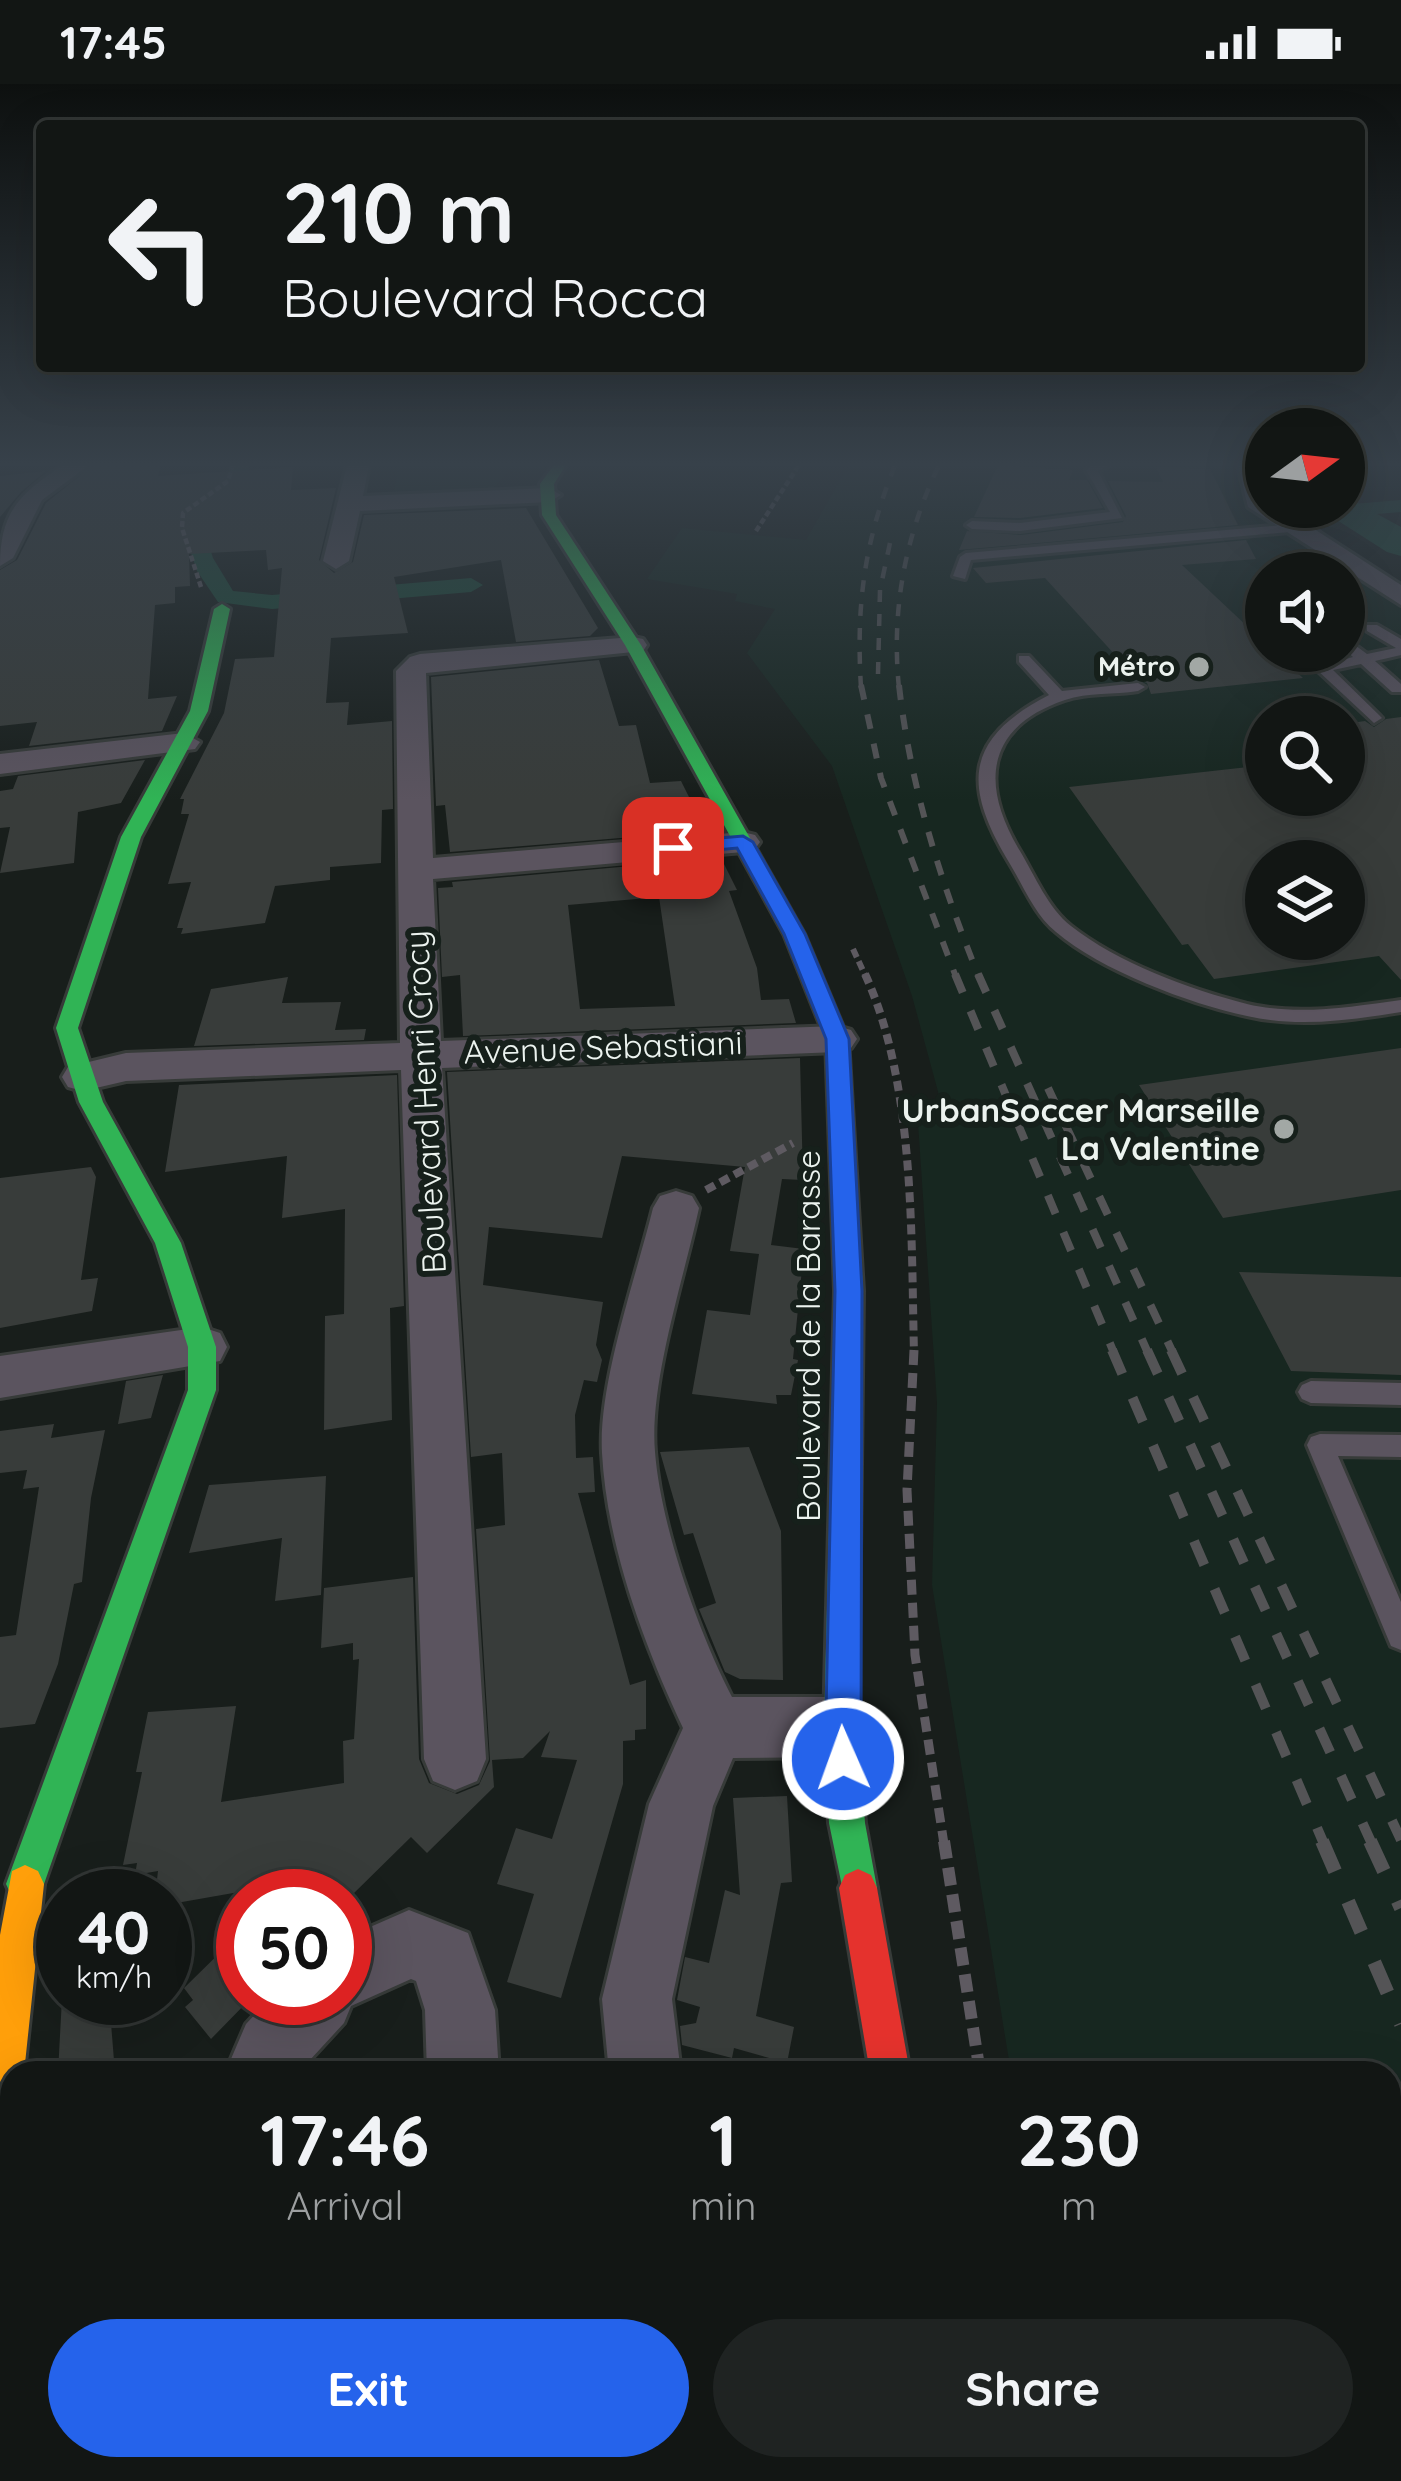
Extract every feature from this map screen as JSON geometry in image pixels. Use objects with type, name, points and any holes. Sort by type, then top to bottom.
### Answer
[{"type":"main road","name":"Boulevard de la Barasse","points":[[608,577],[633,616],[633,645],[794,934],[837,1039],[848,1291],[841,1727],[847,1823],[888,2061]]},
{"type":"main road","points":[[5,2061],[20,1897],[202,1390],[202,1347],[168,1243],[91,1102],[67,1028],[131,837],[199,711],[222,609]]},
{"type":"street","points":[[1370,577],[1401,597]]},
{"type":"street","name":"Boulevard Henri Crocy","points":[[455,1759],[415,870],[411,670],[441,660],[633,645]]},
{"type":"street","points":[[0,764],[184,742]]},
{"type":"street","points":[[415,870],[743,842]]},
{"type":"street","name":"Avenue Sebastiani","points":[[83,1077],[126,1067],[837,1039]]},
{"type":"street","points":[[644,2061],[637,1999],[682,1804],[715,1728],[685,1667],[648,1551],[628,1451],[637,1374],[676,1208]]},
{"type":"street","points":[[0,1378],[202,1347]]},
{"type":"street","points":[[715,1728],[841,1727]]},
{"type":"street","points":[[372,1962],[410,1944],[444,1957],[460,2010],[462,2061]]},
{"type":"street","points":[[266,2061],[294,2025]]},
{"type":"lane","points":[[1372,628],[1401,648]]},
{"type":"lane","points":[[1374,718],[1318,664],[1401,648]]},
{"type":"lane","points":[[1366,658],[1399,688]]},
{"type":"lane","points":[[1024,659],[1059,697]]},
{"type":"lane","points":[[1138,687],[1059,697],[1014,724],[987,752],[982,787],[1000,836],[1061,927],[1144,973],[1244,1009],[1306,1020],[1401,1006]]},
{"type":"lane","points":[[1345,690],[1399,688]]},
{"type":"lane","points":[[1311,1392],[1401,1394]]},
{"type":"lane","points":[[1401,1446],[1320,1444],[1401,1636]]},
{"type":"path","points":[[198,577],[222,609]]},
{"type":"path","points":[[676,1208],[744,1166],[793,1143]]},
{"type":"shaded area","points":[[1245,577],[1245,672],[1365,672],[1365,577],[1384,577],[1401,588],[1401,2061],[1009,2061],[932,1585],[937,1403],[918,1123],[946,1121],[912,996],[832,766],[747,653],[775,609],[735,601],[737,594],[647,579]]},
{"type":"building","points":[[0,577],[190,577],[190,586],[175,587],[175,603],[155,605],[148,699],[177,696],[162,731],[29,746],[37,722],[0,726]]},
{"type":"building","points":[[281,577],[395,577],[408,633],[331,638],[326,703],[349,702],[347,725],[392,721],[393,809],[382,810],[381,863],[330,867],[330,880],[275,886],[265,923],[181,934],[183,928],[177,928],[191,882],[168,884],[189,814],[181,814],[184,799],[180,799],[224,713],[235,659],[274,657]]},
{"type":"building","points":[[504,577],[567,577],[598,628],[590,636],[516,642]]},
{"type":"building","points":[[981,577],[1195,577],[1245,624],[1245,672],[1297,672],[1303,678],[1151,694],[1147,683],[1137,679],[1045,578],[986,583]]},
{"type":"building","points":[[599,660],[619,726],[636,725],[650,783],[681,781],[706,831],[450,852],[445,805],[436,806],[431,677]]},
{"type":"building","points":[[1401,717],[1401,980],[1379,956],[1365,958],[1365,840],[1245,840],[1245,960],[1350,960],[1214,979],[1188,944],[1182,945],[1069,787],[1245,767],[1245,816],[1365,816],[1365,721],[1374,727]]},
{"type":"building","points":[[145,760],[121,803],[78,812],[74,863],[0,873],[10,827],[0,828],[0,791],[13,789],[18,776]]},
{"type":"building","points":[[721,858],[737,890],[729,891],[757,968],[761,1000],[789,999],[796,1023],[463,1036],[460,975],[442,977],[438,888],[453,887],[452,882]],"holes":[[[659,897],[675,1006],[580,1009],[568,905]]]},
{"type":"building","points":[[288,977],[282,1003],[341,1002],[335,1030],[366,1029],[364,1040],[194,1046],[211,989]]},
{"type":"building","name":"UrbanSoccer Marseille La Valentine","points":[[1401,1048],[1401,1190],[1223,1218],[1139,1085]]},
{"type":"building","points":[[800,1058],[803,1180],[782,1179],[771,1245],[804,1249],[793,1359],[798,1360],[791,1395],[776,1395],[777,1404],[692,1394],[707,1310],[750,1315],[759,1254],[730,1251],[745,1167],[622,1156],[602,1238],[489,1227],[483,1285],[603,1302],[596,1345],[602,1360],[597,1382],[584,1380],[575,1415],[576,1458],[593,1457],[595,1492],[578,1493],[630,1685],[646,1680],[646,1729],[635,1730],[635,1740],[623,1741],[623,1784],[561,1998],[507,1982],[534,1894],[497,1884],[516,1828],[552,1839],[577,1760],[541,1757],[550,1731],[523,1758],[492,1760],[494,1787],[427,1853],[411,1837],[372,1875],[372,1869],[216,1869],[216,1896],[192,1900],[192,1869],[123,1865],[142,1772],[136,1772],[148,1712],[236,1706],[221,1802],[344,1783],[343,1741],[354,1739],[359,1659],[353,1660],[353,1643],[321,1648],[324,1588],[413,1577],[419,1759],[429,1783],[457,1794],[479,1785],[490,1761],[476,1529],[505,1525],[502,1453],[471,1457],[447,1072]]},
{"type":"building","points":[[397,1075],[404,1306],[390,1308],[392,1420],[324,1430],[325,1316],[344,1314],[345,1209],[282,1218],[287,1156],[165,1172],[179,1085]]},
{"type":"building","points":[[91,1167],[96,1177],[81,1280],[98,1278],[92,1311],[0,1328],[0,1178]]},
{"type":"building","points":[[1239,1272],[1401,1277],[1401,1375],[1291,1371]]},
{"type":"building","points":[[163,1375],[151,1418],[118,1424],[126,1381]]},
{"type":"building","points":[[54,1424],[51,1438],[105,1430],[91,1498],[82,1582],[74,1584],[58,1664],[35,1724],[0,1728],[0,1637],[16,1635],[39,1487],[23,1489],[27,1470],[0,1473],[0,1431]]},
{"type":"building","points":[[749,1447],[781,1531],[783,1680],[740,1679],[725,1672],[699,1609],[716,1603],[693,1533],[684,1535],[660,1452]]},
{"type":"building","points":[[326,1476],[321,1595],[275,1601],[282,1538],[189,1553],[209,1485]]},
{"type":"building","points":[[787,1796],[792,1882],[781,1883],[756,2016],[794,2027],[787,2061],[734,2048],[732,2058],[682,2045],[680,2026],[696,2023],[700,2007],[677,2000],[685,1957],[709,1963],[725,1890],[740,1895],[733,1798]]},
{"type":"building","points":[[216,1957],[216,2025],[225,2025],[211,2039],[192,2016],[192,1980]]},
{"type":"building","points":[[61,2025],[111,2025],[114,2061],[59,2061]]},
{"type":"waterway","points":[[211,577],[226,597],[272,602],[471,585]]},
{"type":"railway","points":[[861,688],[864,577]]},
{"type":"railway","points":[[878,674],[883,577]]},
{"type":"railway","points":[[899,688],[897,630],[903,577]]},
{"type":"railway","points":[[861,685],[881,778],[956,977]]},
{"type":"railway","points":[[899,685],[929,834],[979,977]]},
{"type":"railway","points":[[955,974],[1114,1353]]},
{"type":"railway","points":[[978,974],[1148,1353]]},
{"type":"railway","points":[[1048,1088],[1173,1353]]},
{"type":"railway","points":[[1112,1350],[1324,1844]]},
{"type":"railway","points":[[1147,1350],[1372,1844]]},
{"type":"railway","points":[[1171,1350],[1401,1840]]},
{"type":"railway","points":[[1322,1841],[1401,2024]]},
{"type":"railway","points":[[1370,1841],[1401,1908]]},
{"type":"traffic: fast","points":[[589,577],[633,645],[794,934],[837,1039],[849,1291],[841,1727],[847,1823],[858,1888]]},
{"type":"traffic: fast","points":[[25,1884],[202,1390],[202,1347],[168,1243],[91,1102],[67,1028],[131,837],[199,711],[222,609]]},
{"type":"traffic: slow","points":[[5,2061],[25,1884]]},
{"type":"traffic: jam","points":[[858,1888],[888,2061]]},
{"type":"place","name":"Métro","points":[[1199,667]]},
{"type":"place","name":"UrbanSoccer Marseille La Valentine","points":[[1284,1129]]},
{"type":"route","points":[[673,848],[743,842],[794,934],[837,1039],[848,1291],[843,1759]]}]
